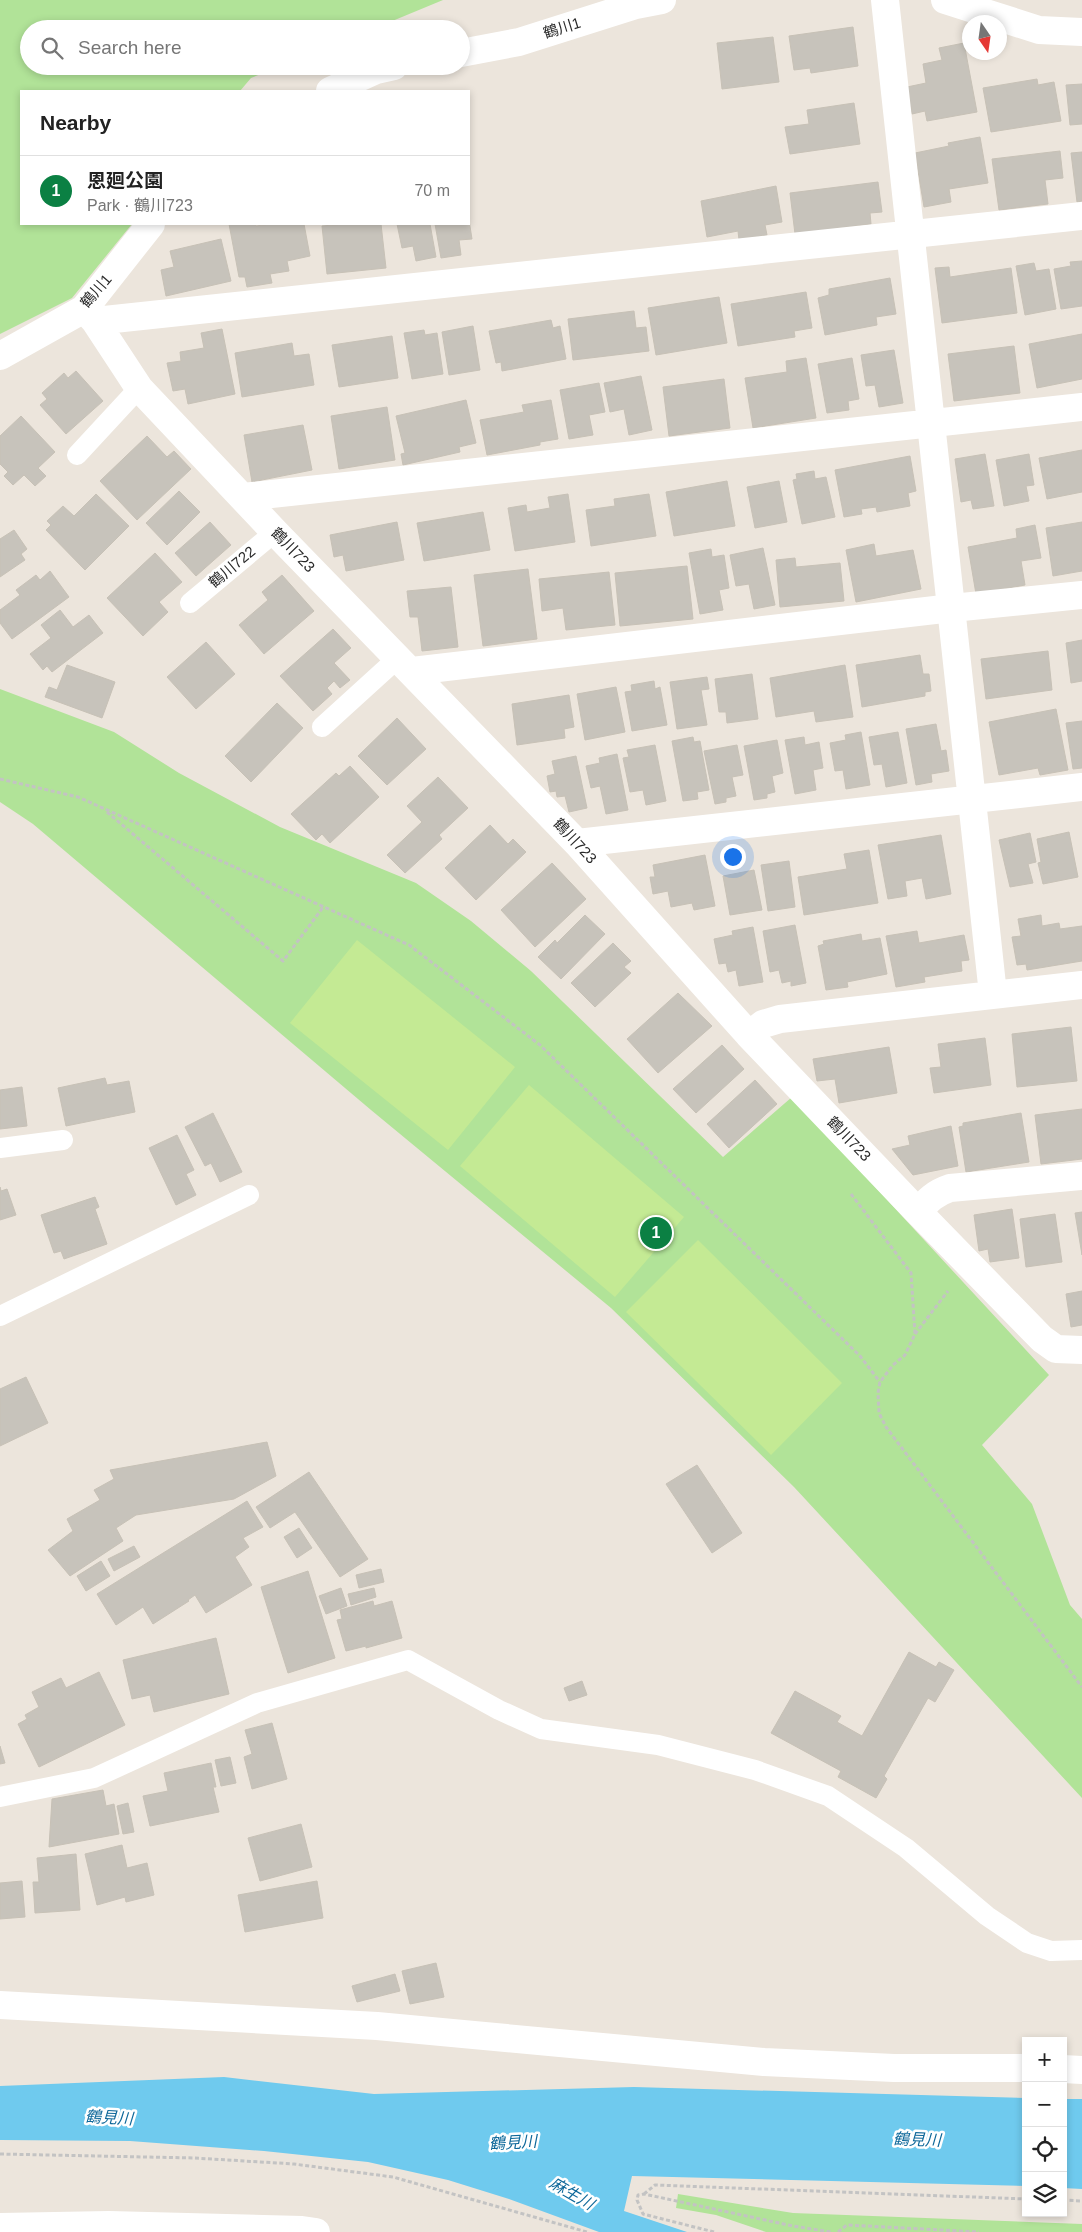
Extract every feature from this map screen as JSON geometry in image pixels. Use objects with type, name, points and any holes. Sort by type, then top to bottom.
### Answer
[{"type":"street","name":"鶴川1","points":[[470,51],[519,42],[636,5],[662,0]]},
{"type":"street","points":[[885,0],[994,994]]},
{"type":"street","points":[[945,0],[1039,30],[1082,32]]},
{"type":"street","points":[[332,90],[365,75]]},
{"type":"street","points":[[89,315],[1082,216]]},
{"type":"street","name":"鶴川1","points":[[0,356],[89,315],[150,225]]},
{"type":"street","name":"鶴川723","points":[[89,315],[139,388],[275,532],[577,843],[749,1034],[918,1212],[1042,1339],[1056,1349],[1082,1350]]},
{"type":"street","points":[[243,497],[1082,407]]},
{"type":"street","points":[[405,664],[1082,595]]},
{"type":"street","points":[[577,843],[1082,787]]},
{"type":"street","points":[[749,1034],[763,1024],[780,1019],[1082,984]]},
{"type":"street","points":[[918,1212],[930,1197],[950,1188],[1082,1176]]},
{"type":"street","points":[[0,2005],[377,2026],[764,2062],[894,2068],[1022,2068]]},
{"type":"street","points":[[1067,2069],[1082,2070]]},
{"type":"street","points":[[0,2227],[119,2226],[316,2232]]},
{"type":"lane","points":[[77,455],[139,388]]},
{"type":"lane","name":"鶴川722","points":[[190,603],[275,532]]},
{"type":"lane","points":[[322,727],[405,664]]},
{"type":"lane","points":[[0,1148],[63,1140]]},
{"type":"lane","points":[[0,1316],[249,1195]]},
{"type":"lane","points":[[0,1797],[94,1778],[257,1703],[408,1660],[499,1710],[541,1729],[658,1744],[755,1770],[828,1796],[906,1848],[987,1916],[1027,1942],[1051,1951],[1082,1950]]},
{"type":"path","points":[[0,779],[78,797],[409,945],[540,1045],[860,1356],[880,1382]]},
{"type":"path","points":[[103,808],[283,961],[324,906]]},
{"type":"path","points":[[850,1186],[852,1195],[911,1273],[915,1334]]},
{"type":"path","points":[[953,1284],[915,1334],[905,1355],[893,1364],[880,1382],[878,1392],[879,1413],[886,1428],[1082,1687]]},
{"type":"path","points":[[0,2154],[195,2158],[294,2164],[393,2177],[587,2232]]},
{"type":"path","points":[[644,2194],[655,2185],[1022,2199]]},
{"type":"path","points":[[714,2232],[643,2214],[637,2200],[638,2195],[644,2194],[792,2226],[831,2232]]},
{"type":"path","points":[[1067,2200],[1082,2201]]},
{"type":"path","points":[[838,2232],[848,2225],[979,2232]]},
{"type":"green space","points":[[0,0],[443,0],[395,20],[20,20],[20,75],[258,75],[251,78],[241,90],[20,90],[20,225],[131,225],[72,298],[0,334]]},
{"type":"green space","points":[[0,689],[114,732],[179,773],[280,827],[416,883],[471,921],[531,971],[723,1157],[792,1097],[1049,1375],[982,1445],[1032,1504],[1070,1605],[1082,1619],[1082,1798],[794,1487],[611,1308],[371,1110],[33,824],[0,802]]},
{"type":"green space","points":[[357,940],[515,1067],[448,1150],[290,1023]]},
{"type":"green space","points":[[529,1085],[684,1217],[615,1297],[460,1166]]},
{"type":"green space","points":[[698,1240],[842,1383],[771,1455],[626,1312]]},
{"type":"green space","points":[[678,2194],[793,2213],[1082,2224],[1082,2232],[766,2232],[716,2215],[676,2208]]},
{"type":"water","points":[[224,2077],[374,2094],[634,2087],[1022,2098],[1022,2186],[632,2176],[624,2211],[687,2232],[599,2232],[509,2199],[448,2180],[368,2162],[264,2151],[130,2141],[0,2140],[0,2086]]},
{"type":"water","points":[[1067,2099],[1082,2099],[1082,2189],[1067,2188]]},
{"type":"building","points":[[853,27],[858,66],[811,73],[810,68],[794,70],[789,36]]},
{"type":"building","points":[[773,37],[779,82],[722,89],[717,43]]},
{"type":"building","points":[[962,43],[962,60],[967,60],[977,112],[927,121],[925,111],[912,114],[907,87],[926,83],[923,64],[942,60],[939,48]]},
{"type":"building","points":[[1037,79],[1038,85],[1054,82],[1061,121],[991,132],[983,88]]},
{"type":"building","points":[[1082,84],[1082,124],[1070,125],[1066,85]]},
{"type":"building","points":[[854,103],[860,144],[790,154],[785,127],[809,124],[807,110]]},
{"type":"building","points":[[980,137],[988,183],[949,189],[951,202],[924,207],[915,153],[949,146],[948,143]]},
{"type":"building","points":[[1060,151],[1063,178],[1045,180],[1048,204],[999,210],[992,159]]},
{"type":"building","points":[[1082,152],[1082,201],[1077,202],[1071,153]]},
{"type":"building","points":[[878,182],[882,212],[870,213],[871,224],[795,234],[790,193]]},
{"type":"building","points":[[776,186],[782,222],[765,225],[767,235],[739,240],[738,231],[707,237],[701,201]]},
{"type":"building","points":[[229,225],[304,225],[310,256],[287,261],[289,271],[270,274],[272,283],[247,287],[245,277],[239,277]]},
{"type":"building","points":[[381,225],[386,268],[327,274],[322,226]]},
{"type":"building","points":[[397,225],[430,225],[436,257],[416,261],[413,246],[402,248]]},
{"type":"building","points":[[435,225],[470,225],[472,239],[459,240],[461,255],[441,258]]},
{"type":"building","points":[[221,239],[231,281],[166,296],[161,270],[174,267],[170,251]]},
{"type":"building","points":[[1082,261],[1082,306],[1061,309],[1054,269],[1071,266],[1070,262]]},
{"type":"building","points":[[1034,263],[1036,271],[1049,269],[1056,309],[1025,315],[1016,266]]},
{"type":"building","points":[[949,267],[950,277],[1011,268],[1017,313],[942,323],[935,268]]},
{"type":"building","points":[[890,278],[896,314],[876,317],[877,325],[825,335],[818,298],[829,295],[829,289]]},
{"type":"building","points":[[806,292],[812,328],[794,331],[795,337],[738,346],[731,304]]},
{"type":"building","points":[[719,297],[727,343],[656,355],[648,308]]},
{"type":"building","points":[[634,311],[636,328],[646,327],[649,351],[573,360],[568,319]]},
{"type":"building","points":[[551,320],[553,328],[560,326],[566,359],[502,371],[501,362],[496,363],[489,331]]},
{"type":"building","points":[[473,326],[480,370],[449,375],[442,332]]},
{"type":"building","points":[[222,329],[235,394],[188,404],[185,389],[173,391],[167,363],[181,361],[180,352],[204,348],[201,333]]},
{"type":"building","points":[[424,330],[425,335],[437,333],[443,374],[412,379],[404,333]]},
{"type":"building","points":[[1082,334],[1082,379],[1037,388],[1029,344]]},
{"type":"building","points":[[392,336],[398,378],[339,387],[332,345]]},
{"type":"building","points":[[292,343],[294,356],[309,354],[314,385],[242,397],[235,353]]},
{"type":"building","points":[[1014,346],[1020,393],[954,401],[948,354]]},
{"type":"building","points":[[894,350],[903,403],[879,407],[875,385],[866,386],[861,355]]},
{"type":"building","points":[[806,358],[816,418],[753,428],[745,378],[787,372],[786,361]]},
{"type":"building","points":[[852,358],[859,399],[848,401],[849,410],[827,413],[818,364]]},
{"type":"building","points":[[76,371],[103,401],[66,434],[40,405],[47,399],[42,393],[64,373],[68,378]]},
{"type":"building","points":[[641,376],[652,430],[629,435],[624,409],[610,412],[604,383]]},
{"type":"building","points":[[724,379],[730,428],[669,436],[663,387]]},
{"type":"building","points":[[599,383],[605,412],[589,415],[593,435],[569,439],[560,390]]},
{"type":"building","points":[[466,400],[476,443],[459,447],[460,452],[403,465],[401,454],[405,453],[396,416]]},
{"type":"building","points":[[551,400],[558,439],[540,442],[540,445],[487,455],[480,420],[524,412],[522,405]]},
{"type":"building","points":[[387,407],[395,460],[339,469],[331,416]]},
{"type":"building","points":[[21,416],[55,452],[38,468],[46,476],[35,486],[24,475],[13,485],[4,476],[8,472],[0,464],[0,436]]},
{"type":"building","points":[[303,425],[312,470],[252,482],[244,435]]},
{"type":"building","points":[[147,436],[167,457],[174,451],[191,469],[137,520],[100,481]]},
{"type":"building","points":[[1082,450],[1082,492],[1047,499],[1039,458]]},
{"type":"building","points":[[985,454],[994,506],[973,509],[971,500],[961,502],[955,459]]},
{"type":"building","points":[[1029,454],[1034,485],[1026,486],[1029,501],[1004,506],[996,460]]},
{"type":"building","points":[[910,456],[916,491],[908,493],[910,506],[877,512],[876,507],[861,509],[862,514],[844,517],[835,470]]},
{"type":"building","points":[[814,471],[815,479],[826,477],[835,517],[802,524],[793,480],[797,479],[796,474]]},
{"type":"building","points":[[727,481],[735,526],[674,536],[666,492]]},
{"type":"building","points":[[779,481],[787,522],[755,528],[747,487]]},
{"type":"building","points":[[179,491],[200,512],[167,545],[146,523]]},
{"type":"building","points":[[96,494],[129,526],[85,570],[46,530],[51,525],[47,521],[63,506],[74,516]]},
{"type":"building","points":[[568,494],[575,542],[515,551],[508,508],[526,505],[527,512],[550,508],[548,497]]},
{"type":"building","points":[[649,494],[656,536],[591,546],[586,510],[615,506],[614,499]]},
{"type":"building","points":[[483,512],[490,550],[424,561],[417,523]]},
{"type":"building","points":[[210,522],[231,545],[196,576],[175,553]]},
{"type":"building","points":[[397,522],[404,560],[346,571],[343,555],[334,557],[330,535]]},
{"type":"building","points":[[1082,522],[1082,571],[1053,576],[1046,528]]},
{"type":"building","points":[[1035,525],[1041,558],[1021,561],[1025,585],[976,594],[968,547],[1017,538],[1016,529]]},
{"type":"building","points":[[14,530],[27,549],[21,554],[25,560],[0,577],[0,539]]},
{"type":"building","points":[[874,544],[876,556],[913,550],[921,589],[856,602],[846,550]]},
{"type":"building","points":[[763,548],[775,605],[754,609],[749,584],[736,586],[730,555]]},
{"type":"building","points":[[711,549],[712,557],[724,555],[729,588],[719,590],[723,610],[700,614],[689,553]]},
{"type":"building","points":[[155,553],[182,582],[159,602],[168,612],[143,636],[107,598]]},
{"type":"building","points":[[795,558],[796,567],[840,563],[844,601],[780,607],[776,560]]},
{"type":"building","points":[[687,566],[693,619],[620,626],[615,573]]},
{"type":"building","points":[[528,569],[537,639],[483,646],[474,575]]},
{"type":"building","points":[[50,571],[69,597],[12,639],[0,623],[0,610],[20,595],[16,590],[36,575],[40,580]]},
{"type":"building","points":[[609,572],[615,625],[566,630],[563,608],[542,611],[539,579]]},
{"type":"building","points":[[282,575],[314,611],[264,654],[239,625],[268,600],[262,592]]},
{"type":"building","points":[[451,587],[458,647],[422,651],[418,617],[410,617],[407,591]]},
{"type":"building","points":[[60,610],[73,627],[89,615],[103,633],[52,672],[47,666],[43,670],[30,654],[51,638],[41,625]]},
{"type":"building","points":[[333,629],[351,648],[334,663],[350,680],[340,688],[334,681],[327,688],[332,694],[313,711],[280,676]]},
{"type":"building","points":[[1082,640],[1082,681],[1071,683],[1066,643]]},
{"type":"building","points":[[206,642],[235,674],[196,709],[167,677]]},
{"type":"building","points":[[1048,651],[1052,690],[986,699],[981,659]]},
{"type":"building","points":[[920,655],[923,674],[929,674],[931,691],[925,692],[925,696],[862,707],[856,665]]},
{"type":"building","points":[[67,665],[115,682],[102,718],[45,697],[49,687],[57,690]]},
{"type":"building","points":[[845,665],[853,717],[816,722],[814,711],[776,717],[770,678]]},
{"type":"building","points":[[752,674],[758,719],[727,723],[726,712],[719,712],[715,679]]},
{"type":"building","points":[[707,677],[709,689],[701,690],[707,725],[677,729],[670,682]]},
{"type":"building","points":[[654,681],[655,689],[660,687],[667,725],[632,731],[625,692],[632,691],[631,685]]},
{"type":"building","points":[[616,687],[625,732],[585,740],[577,694]]},
{"type":"building","points":[[569,695],[574,727],[564,729],[565,738],[517,745],[512,704]]},
{"type":"building","points":[[277,703],[303,728],[251,782],[225,756]]},
{"type":"building","points":[[1056,709],[1068,770],[1040,775],[1038,768],[999,775],[989,722]]},
{"type":"building","points":[[397,718],[426,749],[387,785],[358,756]]},
{"type":"building","points":[[1082,721],[1082,768],[1073,769],[1066,723]]},
{"type":"building","points":[[936,724],[941,751],[946,750],[949,771],[931,774],[932,782],[916,785],[906,729]]},
{"type":"building","points":[[861,732],[870,785],[846,789],[843,770],[835,771],[830,743],[846,740],[845,735]]},
{"type":"building","points":[[898,732],[907,783],[886,787],[882,764],[874,765],[869,737]]},
{"type":"building","points":[[693,737],[694,742],[700,741],[709,790],[697,792],[698,799],[683,801],[672,741]]},
{"type":"building","points":[[804,737],[805,745],[819,742],[823,768],[813,770],[816,790],[795,794],[785,740]]},
{"type":"building","points":[[777,740],[783,773],[772,776],[775,792],[767,794],[767,798],[754,800],[744,746]]},
{"type":"building","points":[[655,745],[666,801],[646,805],[643,790],[630,792],[623,758],[629,757],[627,750]]},
{"type":"building","points":[[737,745],[743,775],[732,777],[736,796],[726,798],[726,802],[715,804],[704,751]]},
{"type":"building","points":[[617,754],[628,810],[606,814],[600,786],[591,788],[586,766],[600,763],[599,758]]},
{"type":"building","points":[[576,756],[587,808],[569,812],[565,796],[557,797],[556,791],[550,792],[547,776],[555,774],[552,761]]},
{"type":"building","points":[[350,766],[379,797],[330,843],[322,834],[316,840],[291,814],[336,773],[339,776]]},
{"type":"building","points":[[438,777],[468,808],[439,835],[442,839],[405,873],[387,855],[422,822],[407,806]]},
{"type":"building","points":[[490,825],[508,844],[513,839],[526,852],[476,900],[445,868]]},
{"type":"building","points":[[1069,832],[1078,877],[1043,884],[1038,863],[1041,862],[1037,839]]},
{"type":"building","points":[[1030,833],[1036,862],[1028,864],[1033,883],[1010,887],[999,840]]},
{"type":"building","points":[[941,835],[951,894],[926,899],[922,878],[905,881],[907,896],[888,899],[878,845]]},
{"type":"building","points":[[869,850],[878,903],[804,915],[798,877],[847,869],[844,854]]},
{"type":"building","points":[[705,855],[715,906],[694,910],[692,903],[671,907],[668,891],[653,894],[650,877],[655,877],[653,865]]},
{"type":"building","points":[[789,861],[795,907],[768,911],[761,865]]},
{"type":"building","points":[[552,863],[586,899],[535,947],[501,910]]},
{"type":"building","points":[[754,870],[762,910],[730,915],[723,876]]},
{"type":"building","points":[[585,915],[605,934],[561,979],[538,957],[555,940],[557,943]]},
{"type":"building","points":[[1041,915],[1042,926],[1059,923],[1060,929],[1082,926],[1082,961],[1027,970],[1026,964],[1017,965],[1012,937],[1021,936],[1018,919]]},
{"type":"building","points":[[795,925],[806,983],[791,986],[791,981],[782,983],[779,970],[770,972],[763,931]]},
{"type":"building","points":[[753,927],[763,982],[739,986],[736,970],[728,972],[726,963],[719,964],[714,939],[733,935],[732,931]]},
{"type":"building","points":[[917,931],[919,943],[964,935],[969,960],[961,961],[962,971],[924,977],[925,982],[896,987],[886,936]]},
{"type":"building","points":[[861,934],[862,941],[880,938],[887,974],[847,982],[848,987],[826,990],[818,946],[824,944],[823,941]]},
{"type":"building","points":[[613,943],[631,961],[624,967],[631,973],[595,1007],[571,983]]},
{"type":"building","points":[[678,993],[712,1026],[658,1073],[627,1039]]},
{"type":"building","points":[[1071,1027],[1077,1081],[1017,1087],[1012,1034]]},
{"type":"building","points":[[985,1038],[991,1085],[934,1093],[930,1068],[941,1067],[938,1044]]},
{"type":"building","points":[[722,1045],[744,1069],[696,1113],[673,1089]]},
{"type":"building","points":[[889,1047],[897,1093],[839,1103],[835,1079],[817,1081],[813,1059]]},
{"type":"building","points":[[105,1078],[107,1085],[129,1081],[135,1112],[66,1126],[58,1088]]},
{"type":"building","points":[[755,1080],[777,1104],[729,1148],[707,1124]]},
{"type":"building","points":[[22,1087],[27,1126],[0,1129],[0,1090]]},
{"type":"building","points":[[1082,1109],[1082,1159],[1041,1164],[1035,1115]]},
{"type":"building","points":[[213,1113],[242,1172],[220,1182],[211,1163],[205,1166],[185,1127]]},
{"type":"building","points":[[1021,1113],[1029,1162],[966,1172],[959,1127],[963,1126],[963,1123]]},
{"type":"building","points":[[951,1126],[958,1166],[913,1175],[892,1149],[910,1145],[908,1136]]},
{"type":"building","points":[[177,1135],[194,1170],[186,1174],[196,1195],[176,1205],[149,1148]]},
{"type":"building","points":[[0,1187],[1,1191],[7,1189],[16,1215],[0,1220]]},
{"type":"building","points":[[95,1197],[99,1207],[95,1209],[107,1244],[64,1259],[61,1251],[54,1253],[41,1215]]},
{"type":"building","points":[[1012,1209],[1019,1258],[990,1262],[988,1249],[979,1251],[974,1215]]},
{"type":"building","points":[[1082,1212],[1082,1255],[1075,1213]]},
{"type":"building","points":[[1055,1214],[1062,1262],[1026,1267],[1020,1219]]},
{"type":"building","points":[[1082,1291],[1082,1325],[1071,1327],[1066,1294]]},
{"type":"building","points":[[26,1377],[48,1423],[0,1446],[0,1389]]},
{"type":"building","points":[[267,1442],[276,1476],[234,1499],[136,1515],[116,1528],[123,1541],[70,1576],[48,1550],[73,1531],[67,1519],[100,1500],[94,1490],[114,1479],[110,1470]]},
{"type":"building","points":[[697,1465],[742,1533],[712,1553],[666,1484]]},
{"type":"building","points":[[309,1472],[368,1559],[340,1577],[295,1512],[270,1528],[256,1507]]},
{"type":"building","points":[[247,1501],[263,1527],[243,1538],[249,1547],[235,1557],[252,1585],[206,1613],[195,1595],[189,1601],[153,1624],[143,1607],[116,1625],[97,1594]]},
{"type":"building","points":[[299,1528],[312,1548],[297,1558],[284,1537]]},
{"type":"building","points":[[134,1546],[140,1557],[114,1571],[108,1559]]},
{"type":"building","points":[[101,1561],[110,1576],[86,1591],[77,1576]]},
{"type":"building","points":[[381,1569],[384,1582],[359,1588],[356,1575]]},
{"type":"building","points":[[308,1571],[335,1658],[288,1673],[261,1587]]},
{"type":"building","points":[[341,1588],[347,1606],[326,1614],[319,1596]]},
{"type":"building","points":[[374,1588],[376,1597],[351,1605],[348,1594]]},
{"type":"building","points":[[373,1601],[374,1606],[392,1601],[402,1638],[366,1648],[366,1646],[346,1651],[337,1620],[342,1619],[340,1610]]},
{"type":"building","points":[[216,1638],[229,1694],[154,1712],[150,1695],[132,1699],[123,1660]]},
{"type":"building","points":[[909,1652],[936,1667],[939,1662],[954,1670],[935,1702],[928,1698],[884,1776],[887,1779],[876,1798],[838,1777],[841,1771],[771,1733],[795,1691],[841,1716],[837,1722],[862,1736]]},
{"type":"building","points":[[99,1672],[125,1725],[39,1767],[18,1724],[27,1719],[25,1715],[39,1707],[32,1692],[61,1678],[66,1688]]},
{"type":"building","points":[[582,1681],[587,1695],[569,1701],[564,1688]]},
{"type":"building","points":[[272,1723],[287,1779],[252,1789],[244,1757],[252,1754],[245,1730]]},
{"type":"building","points":[[0,1746],[5,1763],[0,1764]]},
{"type":"building","points":[[230,1757],[236,1783],[221,1786],[215,1760]]},
{"type":"building","points":[[211,1763],[216,1787],[213,1787],[219,1812],[150,1826],[143,1796],[168,1791],[164,1773]]},
{"type":"building","points":[[103,1790],[106,1806],[114,1804],[119,1834],[49,1847],[52,1799]]},
{"type":"building","points":[[128,1803],[134,1832],[123,1834],[117,1806]]},
{"type":"building","points":[[301,1824],[312,1867],[260,1881],[248,1838]]},
{"type":"building","points":[[122,1845],[127,1868],[147,1863],[154,1895],[126,1902],[125,1897],[97,1905],[85,1854]]},
{"type":"building","points":[[76,1854],[80,1910],[35,1913],[33,1882],[39,1882],[37,1858]]},
{"type":"building","points":[[22,1881],[25,1917],[0,1919],[0,1883]]},
{"type":"building","points":[[317,1881],[323,1918],[245,1932],[238,1895]]},
{"type":"building","points":[[436,1963],[444,1997],[410,2004],[402,1971]]},
{"type":"building","points":[[395,1974],[400,1991],[357,2002],[352,1986]]},
{"type":"place","name":"恩廻公園","points":[[656,1233]]},
{"type":"water label","name":"鶴見川","points":[[109,2117]]},
{"type":"water label","name":"鶴見川","points":[[917,2139]]},
{"type":"water label","name":"鶴見川","points":[[513,2142]]},
{"type":"water label","name":"麻生川","points":[[572,2193]]}]
